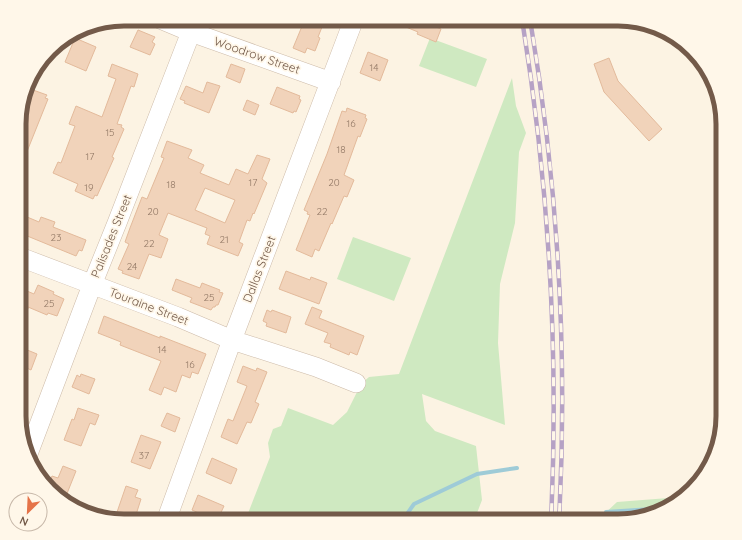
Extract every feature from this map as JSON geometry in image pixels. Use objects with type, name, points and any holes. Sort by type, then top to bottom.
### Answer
[{"type":"street","name":"Woodrow Street","points":[[193,26],[331,82]]},
{"type":"street","name":"Palisades Street","points":[[31,447],[193,26]]},
{"type":"street","name":"Dallas Street","points":[[169,514],[232,340],[351,26]]},
{"type":"street","name":"Touraine Street","points":[[26,259],[178,317],[232,340],[356,383]]},
{"type":"green space","points":[[430,38],[487,59],[476,87],[419,66]]},
{"type":"green space","points":[[512,78],[516,106],[526,133],[519,152],[515,223],[500,284],[498,343],[505,425],[422,394],[426,421],[435,431],[476,446],[482,500],[477,514],[248,514],[270,457],[268,443],[273,429],[281,426],[288,408],[333,425],[347,412],[361,384],[369,377],[399,374]]},
{"type":"green space","points":[[353,237],[411,258],[394,301],[337,279]]},
{"type":"green space","points":[[674,498],[656,507],[644,511],[604,514],[617,502]]},
{"type":"building","points":[[302,26],[322,26],[315,51],[307,48],[305,53],[293,48]]},
{"type":"building","points":[[404,26],[434,26],[441,29],[436,42],[417,34],[418,32]]},
{"type":"building","points":[[138,30],[155,37],[152,42],[155,44],[150,55],[130,47]]},
{"type":"building","points":[[76,38],[96,47],[86,71],[65,62]]},
{"type":"building","points":[[368,52],[388,60],[380,81],[360,73]]},
{"type":"building","points":[[609,58],[618,81],[662,129],[649,141],[604,92],[594,64]]},
{"type":"building","points":[[112,64],[138,74],[134,87],[131,86],[117,124],[122,125],[121,127],[124,129],[112,157],[114,158],[97,196],[95,195],[93,199],[75,191],[78,184],[53,173],[58,162],[61,163],[75,126],[69,124],[76,106],[102,117],[116,79],[108,76]]},
{"type":"building","points":[[231,64],[245,69],[240,83],[226,77]]},
{"type":"building","points":[[207,82],[220,86],[209,113],[184,103],[185,101],[180,99],[186,86],[203,93]]},
{"type":"building","points":[[277,87],[300,96],[299,99],[301,100],[296,112],[294,111],[293,113],[270,104]]},
{"type":"building","points":[[33,90],[47,95],[45,98],[48,99],[26,154],[27,111],[29,98],[31,93],[32,94]]},
{"type":"building","points":[[247,100],[259,105],[255,115],[243,110]]},
{"type":"building","points":[[347,108],[366,115],[365,118],[367,119],[360,137],[358,136],[344,175],[354,180],[347,197],[344,196],[319,251],[315,249],[312,257],[296,250],[310,215],[304,210],[327,154],[342,111],[346,112]]},
{"type":"building","points":[[167,141],[192,150],[188,158],[204,165],[200,173],[229,185],[236,169],[248,174],[257,155],[270,159],[262,179],[267,183],[254,214],[253,213],[250,221],[247,220],[239,242],[243,244],[238,256],[207,244],[210,236],[205,234],[207,228],[168,213],[159,235],[168,239],[161,258],[149,254],[139,279],[122,273],[123,271],[118,269],[129,244],[125,242],[130,228],[142,197],[147,199],[164,158],[161,157]],"holes":[[[205,188],[235,200],[225,223],[195,210]]]},
{"type":"building","points":[[26,217],[39,222],[41,217],[55,222],[53,227],[86,240],[82,251],[79,250],[76,256],[26,235]]},
{"type":"building","points":[[286,271],[310,280],[311,277],[327,283],[319,304],[279,289]]},
{"type":"building","points":[[176,279],[200,288],[202,283],[220,290],[219,292],[223,293],[218,305],[213,307],[211,310],[190,302],[192,298],[172,290]]},
{"type":"building","points":[[38,285],[54,292],[53,294],[64,299],[57,316],[48,313],[47,315],[28,307],[28,309],[26,308],[26,291],[34,294]]},
{"type":"building","points":[[312,307],[322,311],[319,318],[364,336],[357,355],[350,352],[349,355],[330,347],[331,344],[324,342],[328,333],[305,324]]},
{"type":"building","points":[[267,310],[271,312],[272,310],[291,317],[286,333],[266,326],[267,323],[263,321]]},
{"type":"building","points":[[104,316],[206,354],[198,374],[192,372],[190,378],[182,375],[176,392],[164,387],[161,395],[149,390],[161,361],[120,345],[121,342],[98,333]]},
{"type":"building","points":[[26,349],[37,354],[31,370],[26,368]]},
{"type":"building","points":[[243,366],[256,371],[257,368],[267,372],[255,402],[259,404],[251,423],[247,422],[237,444],[221,437],[228,419],[233,421],[247,386],[237,382]]},
{"type":"building","points":[[81,374],[95,379],[89,394],[72,387],[77,375],[80,377]]},
{"type":"building","points":[[78,408],[99,415],[95,425],[90,423],[81,446],[64,440]]},
{"type":"building","points":[[167,413],[180,418],[175,432],[161,426]]},
{"type":"building","points":[[141,435],[161,442],[150,469],[131,462]]},
{"type":"building","points":[[212,458],[237,469],[231,484],[206,473]]},
{"type":"building","points":[[63,466],[76,471],[66,495],[50,480],[52,476],[58,478]]},
{"type":"building","points":[[126,486],[138,490],[135,497],[141,499],[136,514],[116,514]]},
{"type":"building","points":[[198,495],[224,506],[220,514],[201,514],[192,510]]},
{"type":"waterway","points":[[407,514],[414,504],[477,474],[517,468]]},
{"type":"waterway","points":[[606,512],[650,509]]},
{"type":"railway","points":[[523,26],[539,144],[550,269],[554,395],[551,514]]},
{"type":"railway","points":[[531,26],[548,144],[558,269],[562,395],[559,514]]}]
